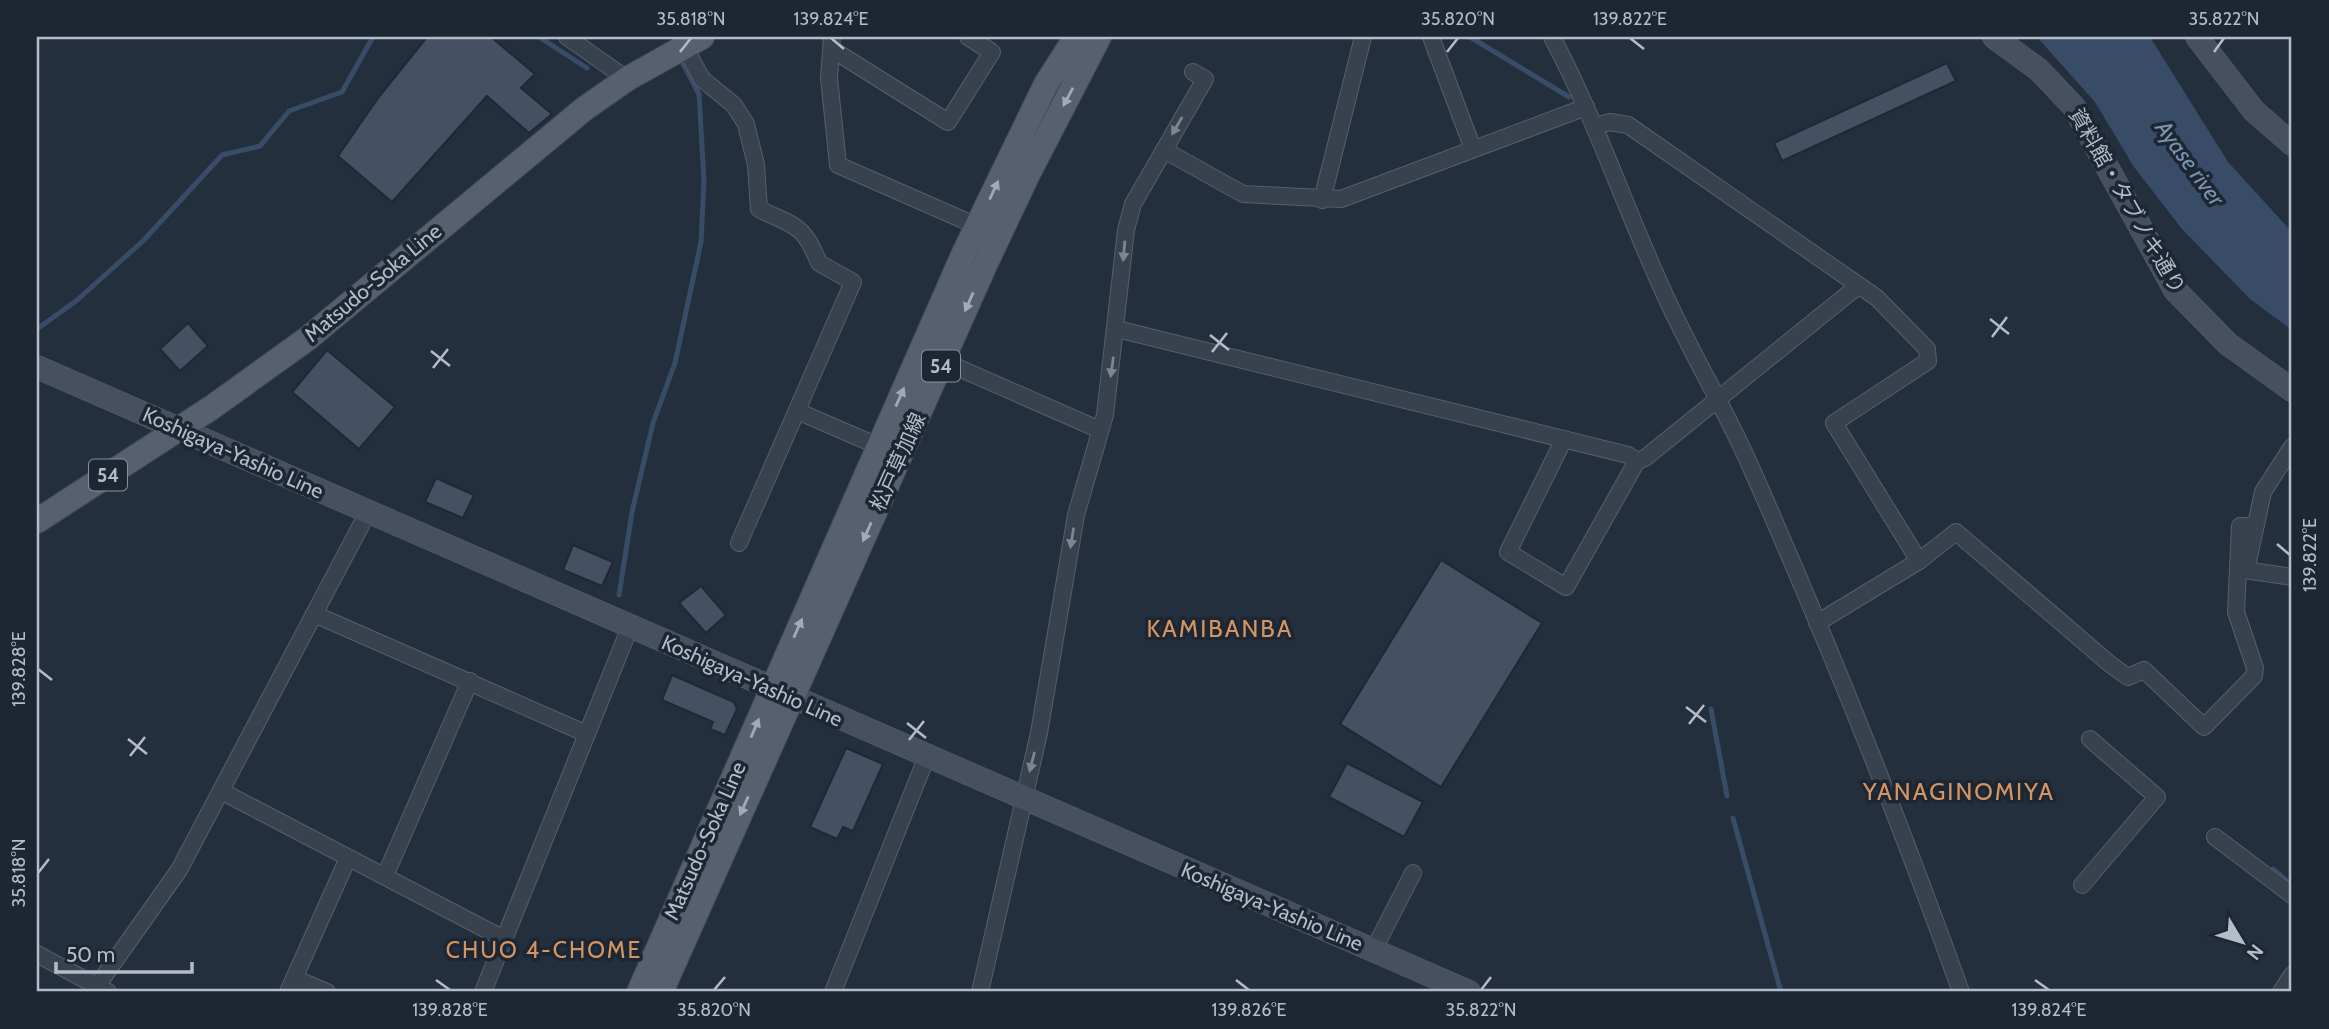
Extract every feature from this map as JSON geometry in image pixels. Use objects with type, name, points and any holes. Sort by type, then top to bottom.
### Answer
[{"type":"main road","name":"松戸草加線","points":[[781,695],[878,446],[977,226],[1041,95],[1076,37]]},
{"type":"main road","name":"松戸草加線","points":[[781,695],[943,361],[1028,174],[1099,37]]},
{"type":"main road","name":"資料館・タブノキ通り","points":[[1994,37],[2039,70],[2074,107],[2175,290],[2228,344],[2292,390]]},
{"type":"main road","points":[[2197,37],[2254,111],[2292,144]]},
{"type":"main road","name":"Matsudo-Soka Line","points":[[37,521],[179,429],[307,339],[553,133],[627,79],[693,41]]},
{"type":"main road","name":"Koshigaya-Yashio Line","points":[[37,368],[781,695],[1469,992]]},
{"type":"main road","name":"Matsudo-Soka Line","points":[[639,992],[781,695]]},
{"type":"main road","name":"Matsudo-Soka Line","points":[[661,992],[781,695]]},
{"type":"street","points":[[567,37],[627,79]]},
{"type":"street","points":[[832,43],[846,37]]},
{"type":"street","points":[[832,43],[948,122],[992,52],[968,37]]},
{"type":"street","points":[[1322,200],[1363,37]]},
{"type":"street","points":[[1431,37],[1473,149]]},
{"type":"street","points":[[1552,37],[1595,126],[1664,294],[1719,399],[1817,623],[1928,898],[1961,992]]},
{"type":"street","points":[[693,41],[702,79],[734,105],[746,124],[756,165],[759,209],[801,228],[810,240],[818,263],[853,282],[739,544]]},
{"type":"street","points":[[832,43],[830,78],[838,164],[977,226]]},
{"type":"street","points":[[983,991],[1039,733],[1076,516],[1100,430],[1117,329],[1126,230],[1133,204],[1205,79],[1193,72]]},
{"type":"street","points":[[1164,150],[1243,194],[1341,199],[1586,107]]},
{"type":"street","points":[[1595,126],[1610,122],[1628,125],[1877,298],[1927,349],[1928,361],[1835,423],[1919,561]]},
{"type":"street","points":[[1564,439],[1508,552],[1566,587],[1637,461],[1719,399],[1858,286]]},
{"type":"street","points":[[1117,329],[1628,455],[1637,461]]},
{"type":"street","points":[[943,361],[1100,430]]},
{"type":"street","points":[[797,411],[878,446]]},
{"type":"street","points":[[1817,623],[1919,561],[1956,532],[2111,665],[2128,677],[2144,670],[2204,727],[2254,676],[2255,668],[2236,612],[2242,571],[2253,526],[2269,479],[2292,447]]},
{"type":"street","points":[[37,954],[102,989],[179,870],[368,512]]},
{"type":"street","points":[[2242,571],[2292,577]]},
{"type":"street","points":[[314,614],[587,734]]},
{"type":"street","points":[[482,992],[631,627]]},
{"type":"street","points":[[385,877],[470,681]]},
{"type":"street","points":[[2082,885],[2157,797],[2090,739]]},
{"type":"street","points":[[833,992],[927,756]]},
{"type":"street","points":[[220,791],[504,939]]},
{"type":"street","points":[[2215,836],[2292,895]]},
{"type":"street","points":[[327,992],[291,985],[348,858]]},
{"type":"street","points":[[1373,951],[1413,873]]},
{"type":"street","points":[[2281,992],[2292,975]]},
{"type":"water","name":"Ayase river","points":[[2037,37],[2150,37],[2228,162],[2292,232],[2292,330],[2250,299],[2182,229],[2134,167],[2095,102]]},
{"type":"building","points":[[427,37],[491,37],[535,74],[521,88],[552,114],[529,133],[487,96],[392,202],[338,156],[378,98]]},
{"type":"building","points":[[1947,63],[1956,81],[1782,161],[1774,143]]},
{"type":"building","points":[[188,323],[208,346],[180,371],[160,349]]},
{"type":"building","points":[[327,350],[395,407],[359,449],[292,392]]},
{"type":"building","points":[[436,478],[474,495],[463,518],[425,502]]},
{"type":"building","points":[[573,545],[613,562],[602,586],[563,570]]},
{"type":"building","points":[[1441,560],[1542,623],[1441,787],[1340,724]]},
{"type":"building","points":[[701,586],[726,615],[706,633],[679,603]]},
{"type":"building","points":[[672,675],[734,702],[737,709],[725,735],[710,729],[713,722],[662,700]]},
{"type":"building","points":[[846,748],[883,764],[853,831],[843,827],[837,839],[810,827]]},
{"type":"building","points":[[1347,763],[1423,802],[1404,837],[1329,797]]},
{"type":"waterway","points":[[37,329],[76,301],[143,241],[222,155],[260,146],[289,111],[342,92],[373,37]]},
{"type":"waterway","points":[[539,37],[587,68]]},
{"type":"waterway","points":[[1470,37],[1569,97]]},
{"type":"waterway","points":[[619,595],[632,512],[653,423],[675,363],[701,242],[704,181],[699,94],[682,62]]},
{"type":"waterway","points":[[1711,709],[1727,796]]},
{"type":"waterway","points":[[1733,818],[1781,992]]},
{"type":"waterway","points":[[2273,869],[2292,885]]},
{"type":"district","name":"KAMIBANBA","points":[[1220,629]]},
{"type":"district","name":"YANAGINOMIYA","points":[[1959,792]]},
{"type":"district","name":"CHUO 4-CHOME","points":[[544,950]]}]
